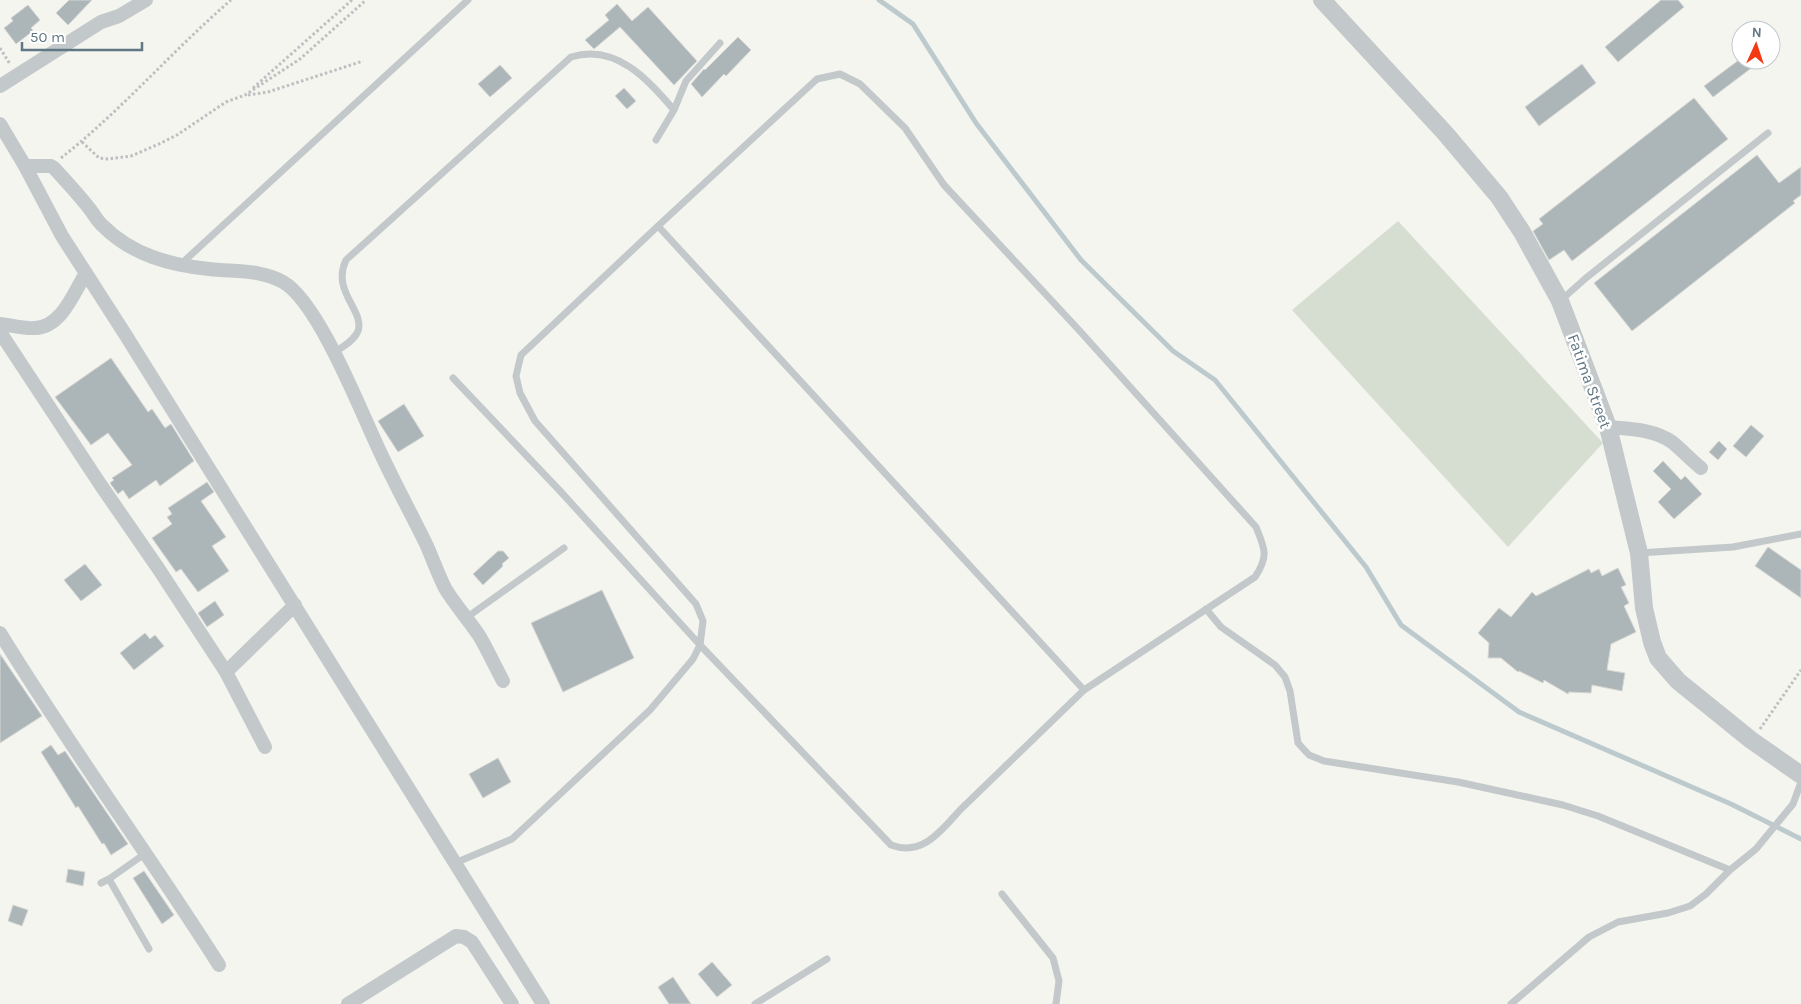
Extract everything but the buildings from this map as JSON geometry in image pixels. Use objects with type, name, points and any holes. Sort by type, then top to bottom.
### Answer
[{"type":"street","points":[[0,86],[101,22],[119,16],[146,0]]},
{"type":"street","name":"Fatima Street","points":[[1322,0],[1445,133],[1498,197],[1522,232],[1560,301],[1608,426],[1639,553],[1644,608],[1658,658],[1678,681],[1751,740],[1801,775]]},
{"type":"street","points":[[0,124],[25,166],[62,236],[543,1004]]},
{"type":"street","points":[[25,166],[51,166],[89,208],[102,226],[133,248],[158,260],[179,266],[265,275],[284,282],[296,294],[310,312],[334,353],[444,586],[479,636],[503,681]]},
{"type":"street","points":[[0,324],[36,328],[46,326],[55,321],[86,273]]},
{"type":"street","points":[[0,332],[226,672],[264,747]]},
{"type":"street","points":[[1608,426],[1639,430],[1656,435],[1671,442],[1701,468]]},
{"type":"street","points":[[226,672],[295,606]]},
{"type":"street","points":[[0,633],[44,703],[146,853],[219,965]]},
{"type":"street","points":[[348,1004],[456,936],[464,937],[472,942],[512,1004]]},
{"type":"lane","points":[[179,266],[468,0]]},
{"type":"lane","points":[[656,140],[674,110],[686,81],[720,43]]},
{"type":"lane","points":[[334,353],[353,339],[358,331],[356,316],[341,281],[341,270],[346,260],[571,58],[583,54],[595,54],[609,57],[625,64],[651,84],[674,110]]},
{"type":"lane","points":[[453,378],[561,492],[700,644],[890,845],[901,850],[914,849],[925,844],[943,830],[960,810],[1084,690],[1255,577],[1264,564],[1264,546],[1256,527],[1078,329],[944,185],[905,128],[860,84],[840,74],[817,79],[521,355],[516,376],[520,393],[534,421],[696,604],[703,621],[700,644],[693,659],[650,710],[512,839],[455,863]]},
{"type":"lane","points":[[1560,301],[1586,278],[1768,134]]},
{"type":"lane","points":[[658,226],[1084,690]]},
{"type":"lane","points":[[1639,553],[1733,547],[1801,534]]},
{"type":"lane","points":[[465,618],[564,548]]},
{"type":"lane","points":[[1206,609],[1221,628],[1275,665],[1285,677],[1290,691],[1298,743],[1309,755],[1324,761],[1458,782],[1563,805],[1598,816],[1730,870]]},
{"type":"lane","points":[[1512,1004],[1589,937],[1618,922],[1668,913],[1690,906],[1706,894],[1730,870],[1756,849],[1793,804],[1801,782]]},
{"type":"lane","points":[[101,883],[146,853]]},
{"type":"lane","points":[[109,879],[149,949]]},
{"type":"lane","points":[[1002,894],[1053,958],[1059,981],[1056,1004]]},
{"type":"lane","points":[[755,1004],[827,960]]},
{"type":"path","points":[[51,166],[82,142],[203,24],[231,0]]},
{"type":"path","points":[[245,95],[352,0]]},
{"type":"path","points":[[245,95],[300,59],[366,0]]},
{"type":"path","points":[[82,142],[98,158],[108,159],[131,156],[177,135],[226,102],[245,95],[268,92],[364,61]]},
{"type":"path","points":[[1756,735],[1801,670]]},
{"type":"shaded area","points":[[1398,221],[1603,443],[1508,547],[1292,310]]},
{"type":"waterway","points":[[879,0],[913,24],[976,123],[1081,260],[1173,351],[1215,380],[1366,567],[1401,625],[1519,712],[1731,804],[1801,839]]}]
